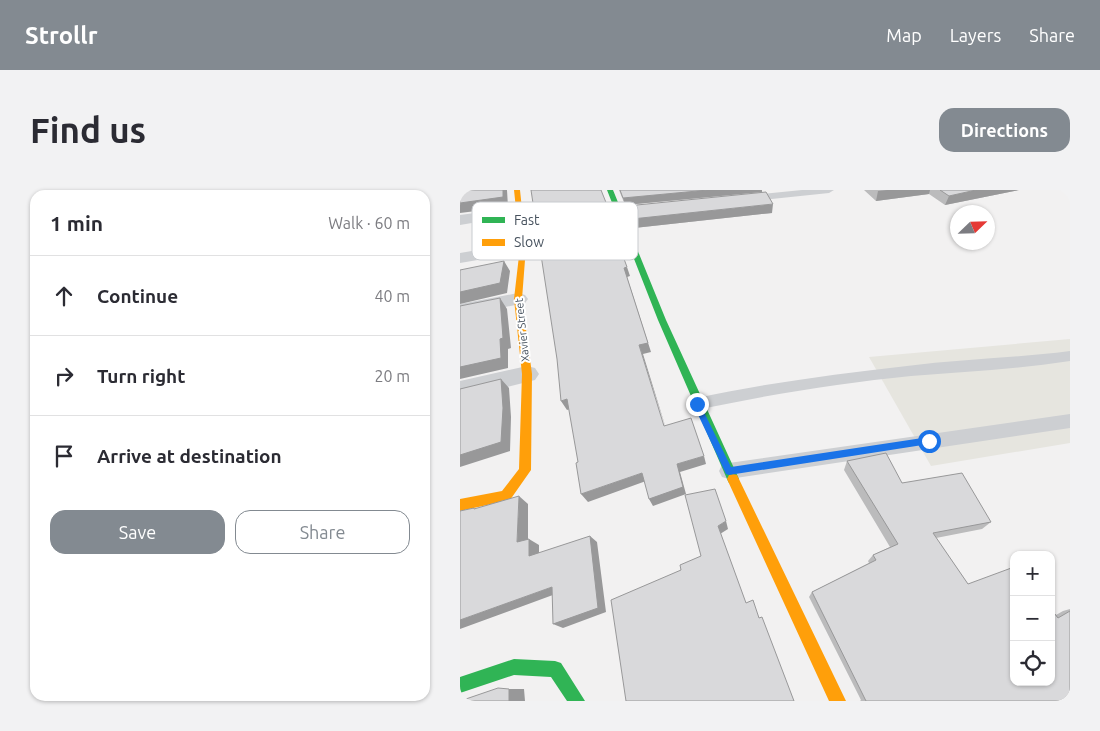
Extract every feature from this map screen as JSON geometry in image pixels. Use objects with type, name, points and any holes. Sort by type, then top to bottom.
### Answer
[{"type":"street","points":[[612,190],[616,202]]},
{"type":"street","points":[[638,257],[697,404],[838,701]]},
{"type":"street","name":"Xavier Street","points":[[460,505],[506,496],[525,470],[527,374],[518,299],[522,260]]},
{"type":"street","points":[[460,310],[518,299]]},
{"type":"street","points":[[460,390],[527,374]]},
{"type":"street","points":[[460,685],[514,668],[555,669],[577,701]]},
{"type":"lane","points":[[732,200],[829,190]]},
{"type":"lane","points":[[697,404],[753,392],[909,371],[1020,363],[1070,356]]},
{"type":"lane","points":[[729,471],[1070,421]]},
{"type":"shaded area","points":[[1070,339],[1070,443],[931,466],[869,357]]},
{"type":"building","points":[[460,190],[503,190],[503,197],[460,203]]},
{"type":"building","points":[[531,190],[601,190],[606,202],[533,202]]},
{"type":"building","points":[[620,190],[708,190],[623,198]]},
{"type":"building","points":[[940,190],[976,190],[949,196]]},
{"type":"building","points":[[766,192],[773,204],[638,218],[638,205]]},
{"type":"building","points":[[542,260],[624,260],[627,267],[624,268],[648,343],[639,345],[664,426],[691,418],[704,456],[677,464],[683,487],[649,499],[642,473],[581,494],[576,463],[578,462],[567,399],[561,401],[557,359]]},
{"type":"building","points":[[504,261],[500,283],[460,292],[460,270]]},
{"type":"building","points":[[500,298],[503,338],[500,339],[501,358],[460,367],[460,306]]},
{"type":"building","points":[[501,379],[503,408],[501,442],[460,455],[460,389]]},
{"type":"building","points":[[886,453],[902,483],[962,473],[991,522],[933,533],[968,584],[1010,568],[1010,686],[1055,686],[1055,614],[1058,618],[1070,611],[1070,701],[866,701],[812,592],[876,560],[873,555],[898,544],[847,461]]},
{"type":"building","points":[[715,489],[726,521],[718,526],[746,603],[753,600],[759,618],[762,617],[794,701],[626,701],[611,600],[681,570],[680,565],[701,556],[685,495]]},
{"type":"building","points":[[519,496],[517,542],[529,539],[529,556],[590,536],[598,608],[553,624],[552,587],[460,620],[460,511],[474,509]]},
{"type":"building","points":[[498,688],[509,689],[509,701],[460,701]]},
{"type":"traffic: fast","points":[[610,190],[615,202]]},
{"type":"traffic: fast","points":[[638,260],[662,320],[733,479]]},
{"type":"traffic: fast","points":[[460,685],[514,667],[555,669],[577,701]]},
{"type":"traffic: slow","points":[[517,190],[518,202]]},
{"type":"traffic: slow","points":[[460,505],[506,496],[525,470],[527,374],[518,299],[522,260]]},
{"type":"traffic: slow","points":[[733,479],[838,701]]},
{"type":"route","points":[[697,404],[729,471],[929,441]]}]
